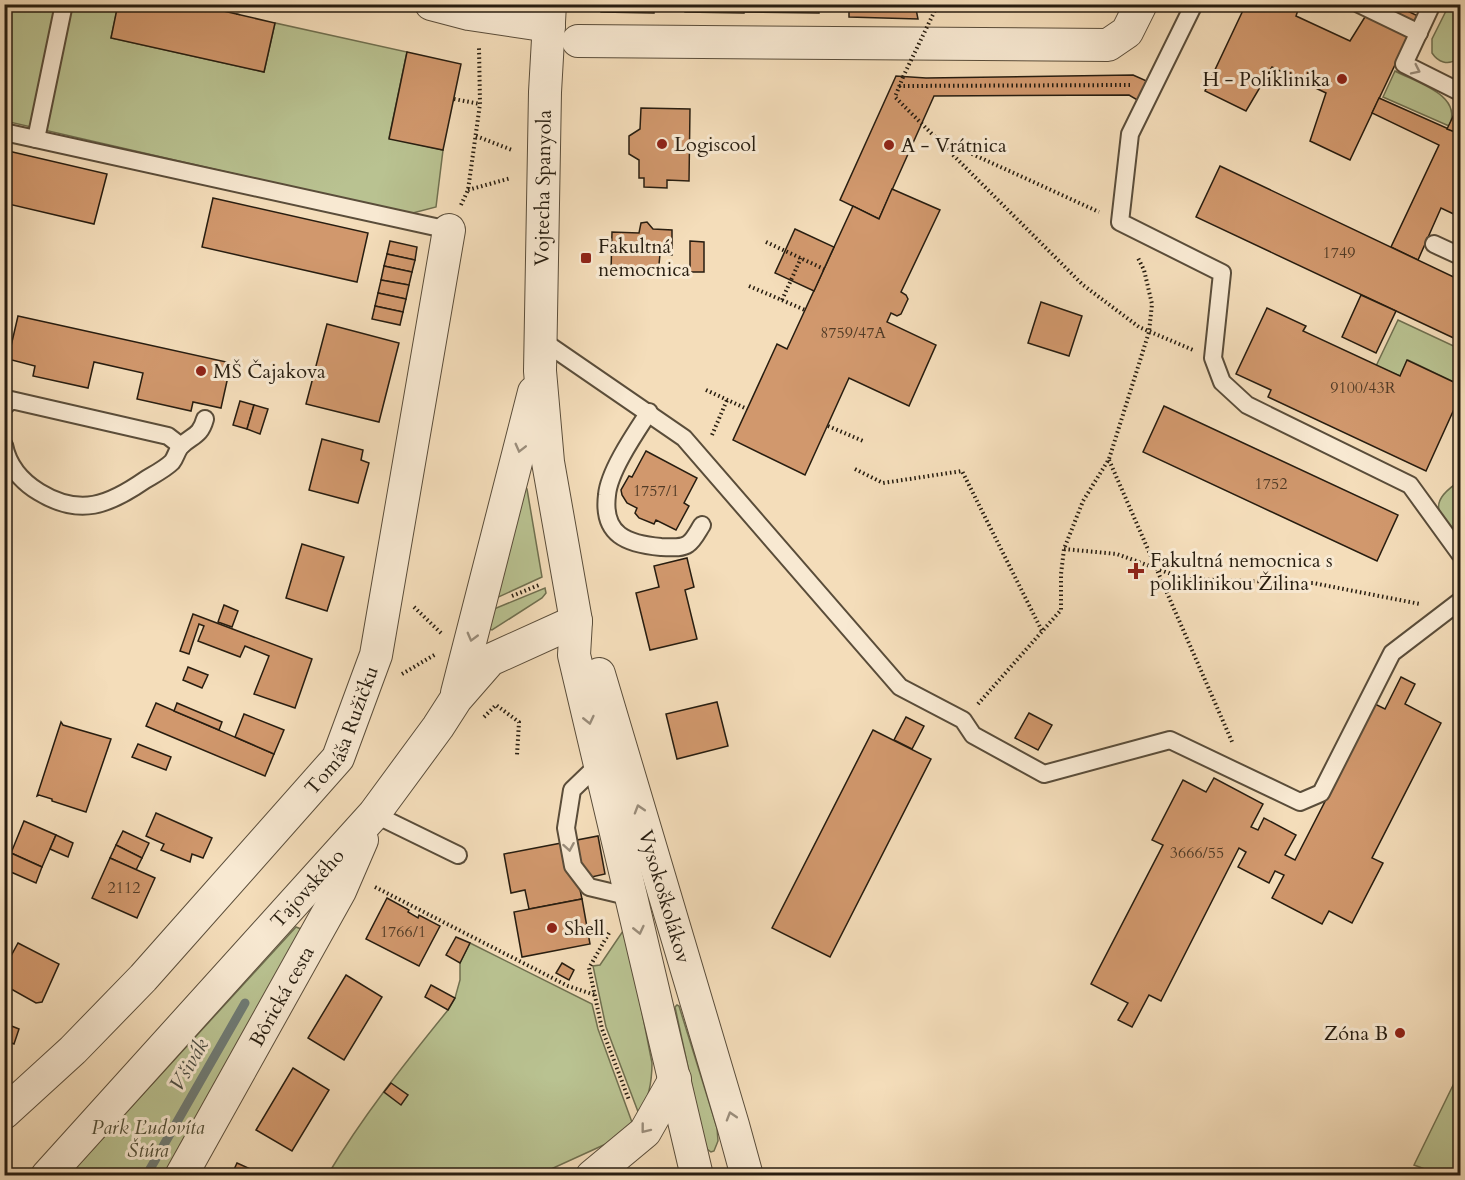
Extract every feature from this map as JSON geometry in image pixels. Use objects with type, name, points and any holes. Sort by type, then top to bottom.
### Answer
[{"type":"street","points":[[431,4],[469,14],[550,15]]},
{"type":"street","points":[[578,41],[1108,45],[1126,32],[1141,4]]},
{"type":"street","name":"Vojtecha Spanyola","points":[[540,371],[544,92],[550,15]]},
{"type":"street","name":"Tomáša Ružičku","points":[[4,1113],[73,1050],[143,978],[338,758],[376,655],[449,230]]},
{"type":"street","points":[[456,699],[540,371]]},
{"type":"street","name":"Vysokoškolákov","points":[[540,371],[548,462],[576,621],[574,655],[697,1176]]},
{"type":"street","name":"Vysokoškolákov","points":[[576,621],[596,664],[734,1125],[742,1175]]},
{"type":"street","name":"Tajovského","points":[[47,1176],[374,814],[456,699],[490,660],[576,621]]},
{"type":"street","name":"Bôrická cesta","points":[[180,1176],[340,891],[374,814]]},
{"type":"street","points":[[592,1176],[645,1132],[675,1079]]},
{"type":"lane","points":[[36,139],[64,4]]},
{"type":"lane","points":[[1194,4],[1130,134],[1120,222],[1222,273],[1213,358],[1222,382],[1247,405],[1410,485],[1461,554]]},
{"type":"lane","points":[[1359,4],[1419,33]]},
{"type":"lane","points":[[1432,4],[1404,64],[1459,89]]},
{"type":"lane","points":[[4,132],[449,230]]},
{"type":"lane","points":[[1434,244],[1461,256]]},
{"type":"lane","points":[[540,339],[684,438],[900,687],[963,720],[973,735],[1044,774],[1170,740],[1299,802],[1321,792],[1392,653],[1455,606]]},
{"type":"lane","points":[[4,407],[11,400],[168,436],[181,446]]},
{"type":"lane","points":[[649,412],[610,481],[606,494],[609,521],[615,532],[624,540],[636,544],[676,548],[687,545],[702,525]]},
{"type":"lane","points":[[4,445],[6,455],[16,473],[31,487],[63,504],[98,505],[128,492],[172,462],[181,446],[197,435],[205,419]]},
{"type":"lane","points":[[599,764],[572,790],[566,828],[573,866],[589,887],[632,897]]},
{"type":"lane","points":[[374,814],[459,855]]},
{"type":"path","points":[[238,15],[240,4]]},
{"type":"path","points":[[938,4],[895,97],[1083,285],[1139,327],[1213,358]]},
{"type":"path","points":[[449,230],[468,190],[480,104],[479,47]]},
{"type":"path","points":[[899,86],[1131,85],[1150,94]]},
{"type":"path","points":[[454,99],[480,104]]},
{"type":"path","points":[[1454,132],[1461,118]]},
{"type":"path","points":[[476,136],[512,150]]},
{"type":"path","points":[[934,136],[1120,222],[1144,270],[1152,304],[1149,332],[1109,459],[1083,501],[1064,549],[1061,610],[963,720]]},
{"type":"path","points":[[468,190],[511,178]]},
{"type":"path","points":[[766,242],[824,269]]},
{"type":"path","points":[[782,300],[801,258]]},
{"type":"path","points":[[749,286],[805,310]]},
{"type":"path","points":[[705,390],[747,409]]},
{"type":"path","points":[[702,459],[727,400]]},
{"type":"path","points":[[828,426],[863,441]]},
{"type":"path","points":[[1109,459],[1247,777]]},
{"type":"path","points":[[855,469],[883,483],[962,471],[1042,631]]},
{"type":"path","points":[[1064,549],[1117,554],[1185,579],[1313,583],[1455,606]]},
{"type":"path","points":[[507,598],[545,582]]},
{"type":"path","points":[[389,584],[445,636]]},
{"type":"path","points":[[360,700],[443,650]]},
{"type":"path","points":[[496,705],[519,722],[517,755]]},
{"type":"path","points":[[371,885],[568,986],[595,995]]},
{"type":"path","points":[[589,968],[602,1029],[633,1110]]},
{"type":"green space","points":[[7,5],[118,5],[111,38],[264,72],[275,23],[407,52],[389,138],[443,150],[436,207],[409,214],[5,121],[4,13]]},
{"type":"green space","points":[[1449,5],[1460,5],[1460,51],[1457,59],[1447,63],[1437,59],[1432,53],[1432,39]]},
{"type":"green space","points":[[1395,71],[1425,85],[1444,98],[1450,106],[1452,115],[1449,126],[1383,97]]},
{"type":"green space","points":[[1398,320],[1460,349],[1460,385],[1408,360],[1400,376],[1376,366]]},
{"type":"green space","points":[[1460,481],[1460,542],[1442,517],[1439,503],[1442,496]]},
{"type":"green space","points":[[523,483],[527,489],[542,577],[492,600]]},
{"type":"green space","points":[[545,588],[546,593],[542,598],[492,630],[486,628],[489,611]]},
{"type":"green space","name":"Park Ľudovíta Štúra","points":[[296,927],[301,929],[166,1175],[68,1176]]},
{"type":"green space","points":[[623,931],[627,936],[652,1063],[649,1091],[640,1117],[606,1027],[593,966],[600,965]]},
{"type":"green space","points":[[470,943],[592,1004],[598,1029],[633,1125],[619,1138],[538,1175],[327,1176],[369,1112],[448,1010],[455,998],[460,980],[460,963]]},
{"type":"green space","points":[[677,1005],[717,1128],[718,1141],[714,1151],[711,1152],[707,1149],[702,1132],[675,1007]]},
{"type":"green space","points":[[1460,1071],[1460,1175],[1441,1175],[1414,1165]]},
{"type":"building","points":[[118,4],[193,4],[275,23],[264,72],[111,38]]},
{"type":"building","points":[[593,4],[654,4],[654,13],[601,12]]},
{"type":"building","points":[[685,4],[744,4],[744,13],[685,12]]},
{"type":"building","points":[[744,4],[819,4],[819,13],[744,12]]},
{"type":"building","points":[[849,4],[915,4],[918,19],[849,17]]},
{"type":"building","name":"H - Poliklinika","points":[[1246,4],[1300,4],[1296,16],[1350,41],[1373,4],[1393,4],[1418,16],[1350,160],[1310,141],[1326,93],[1272,67],[1246,111],[1205,91]]},
{"type":"building","points":[[407,52],[461,64],[443,150],[389,139]]},
{"type":"building","name":"A - Vrátnica","points":[[1133,75],[1149,82],[1139,101],[1129,95],[934,96],[879,219],[840,200],[896,76],[926,78]]},
{"type":"building","points":[[1379,98],[1460,134],[1460,217],[1441,208],[1418,260],[1391,247],[1439,145],[1372,113]]},
{"type":"building","points":[[1460,102],[1460,134],[1447,129]]},
{"type":"building","points":[[641,108],[690,109],[689,181],[667,180],[667,188],[644,187],[644,178],[639,178],[639,160],[629,154],[629,136],[640,129]]},
{"type":"building","points":[[4,150],[107,174],[94,224],[4,203]]},
{"type":"building","points":[[1220,166],[1460,280],[1460,341],[1196,217]]},
{"type":"building","points":[[892,189],[940,210],[901,292],[908,299],[901,314],[897,316],[891,313],[887,322],[936,345],[909,406],[849,378],[805,475],[733,440],[777,344],[787,349],[853,206],[879,219]]},
{"type":"building","points":[[213,198],[368,233],[357,282],[202,247]]},
{"type":"building","points":[[647,222],[653,229],[672,230],[672,255],[660,254],[658,275],[611,273],[612,232],[639,233],[641,223]]},
{"type":"building","points":[[795,229],[834,247],[814,291],[775,273]]},
{"type":"building","points":[[390,241],[417,247],[415,260],[387,254]]},
{"type":"building","points":[[690,241],[704,242],[704,272],[690,272]]},
{"type":"building","points":[[387,254],[415,260],[412,272],[384,266]]},
{"type":"building","points":[[384,266],[412,272],[409,285],[381,280]]},
{"type":"building","points":[[381,280],[409,285],[406,299],[378,293]]},
{"type":"building","points":[[378,293],[406,299],[403,312],[375,306]]},
{"type":"building","points":[[1361,295],[1396,311],[1376,353],[1342,337]]},
{"type":"building","points":[[1041,302],[1082,316],[1069,356],[1028,343]]},
{"type":"building","points":[[375,306],[403,312],[400,325],[372,319]]},
{"type":"building","points":[[1267,308],[1306,326],[1303,331],[1400,376],[1407,360],[1460,385],[1460,396],[1426,471],[1268,397],[1271,390],[1236,374]]},
{"type":"building","points":[[18,316],[231,363],[221,408],[193,402],[191,411],[137,399],[143,373],[94,362],[88,388],[33,376],[35,366],[8,359]]},
{"type":"building","points":[[327,324],[399,343],[379,422],[306,404]]},
{"type":"building","points":[[240,401],[254,405],[247,429],[233,425]]},
{"type":"building","points":[[254,405],[268,409],[260,434],[247,429]]},
{"type":"building","points":[[1164,406],[1398,515],[1377,561],[1143,452]]},
{"type":"building","points":[[322,439],[363,450],[361,460],[369,463],[358,503],[309,490]]},
{"type":"building","points":[[646,451],[697,478],[684,503],[689,506],[676,530],[656,520],[654,524],[639,518],[635,513],[637,508],[627,503],[622,495],[621,490],[629,476],[632,477]]},
{"type":"building","points":[[302,544],[344,557],[327,611],[286,598]]},
{"type":"building","points":[[687,558],[694,587],[685,590],[697,639],[650,650],[636,593],[659,587],[654,566]]},
{"type":"building","points":[[224,605],[238,611],[232,627],[218,622]]},
{"type":"building","points":[[193,614],[312,659],[295,708],[254,694],[269,656],[245,646],[240,657],[198,641],[204,626],[199,624],[189,654],[180,651]]},
{"type":"building","points":[[188,667],[208,675],[202,688],[183,680]]},
{"type":"building","points":[[1401,677],[1415,684],[1405,704],[1441,723],[1372,858],[1383,863],[1352,923],[1329,911],[1322,924],[1272,898],[1284,875],[1275,871],[1269,883],[1238,867],[1246,852],[1239,848],[1161,1001],[1149,995],[1132,1027],[1118,1020],[1128,1003],[1091,984],[1163,845],[1152,840],[1183,780],[1206,792],[1214,778],[1263,804],[1251,827],[1258,830],[1264,818],[1296,835],[1285,855],[1295,860],[1375,704],[1385,709]]},
{"type":"building","points":[[717,702],[728,746],[677,759],[666,714]]},
{"type":"building","points":[[156,703],[274,754],[265,776],[146,726]]},
{"type":"building","points":[[177,703],[222,722],[219,730],[174,711]]},
{"type":"building","points":[[1029,713],[1052,725],[1038,750],[1015,738]]},
{"type":"building","points":[[244,714],[284,730],[274,754],[235,737]]},
{"type":"building","points":[[906,717],[924,726],[912,749],[894,740]]},
{"type":"building","points":[[61,722],[63,725],[111,739],[86,812],[52,801],[52,799],[37,796]]},
{"type":"building","points":[[873,730],[931,759],[830,957],[772,928]]},
{"type":"building","points":[[138,744],[171,757],[166,770],[132,757]]},
{"type":"building","points":[[156,813],[212,838],[203,858],[192,854],[190,862],[161,850],[164,844],[146,836]]},
{"type":"building","points":[[24,821],[56,835],[42,867],[11,853]]},
{"type":"building","points":[[123,831],[149,843],[142,858],[116,845]]},
{"type":"building","points":[[56,835],[73,843],[68,857],[50,849]]},
{"type":"building","points":[[598,836],[605,874],[578,880],[582,899],[529,909],[525,890],[511,893],[504,854]]},
{"type":"building","points":[[116,845],[142,858],[136,870],[110,858]]},
{"type":"building","points":[[11,853],[42,867],[36,883],[4,869]]},
{"type":"building","points":[[110,858],[155,878],[137,918],[92,898]]},
{"type":"building","points":[[387,898],[409,910],[408,912],[418,918],[419,915],[440,926],[419,966],[366,939]]},
{"type":"building","points":[[582,899],[590,944],[522,957],[514,912]]},
{"type":"building","points":[[456,937],[470,943],[460,963],[446,955]]},
{"type":"building","points":[[18,943],[59,964],[42,1002],[36,1003],[4,985],[4,969]]},
{"type":"building","points":[[562,963],[574,970],[569,980],[556,973]]},
{"type":"building","points":[[346,975],[382,997],[344,1060],[308,1038]]},
{"type":"building","points":[[431,985],[455,998],[448,1010],[425,997]]},
{"type":"building","points":[[4,1023],[19,1029],[14,1044],[4,1040]]},
{"type":"building","points":[[293,1068],[329,1090],[292,1151],[256,1130]]},
{"type":"building","points":[[391,1083],[408,1095],[401,1105],[384,1092]]},
{"type":"building","points":[[237,1163],[266,1176],[231,1176]]},
{"type":"waterway","name":"Všivák","points":[[146,1176],[245,1003]]},
{"type":"place","name":"H - Poliklinika","points":[[1342,79]]},
{"type":"place","name":"Logiscool","points":[[662,144]]},
{"type":"place","name":"A - Vrátnica","points":[[889,145]]},
{"type":"place","name":"Fakultná nemocnica","points":[[586,258]]},
{"type":"place","name":"MŠ Čajakova","points":[[201,371]]},
{"type":"place","name":"Fakultná nemocnica s poliklinikou Žilina","points":[[1136,571]]},
{"type":"place","name":"Shell","points":[[552,928]]},
{"type":"place","name":"Zóna B","points":[[1400,1033]]}]
